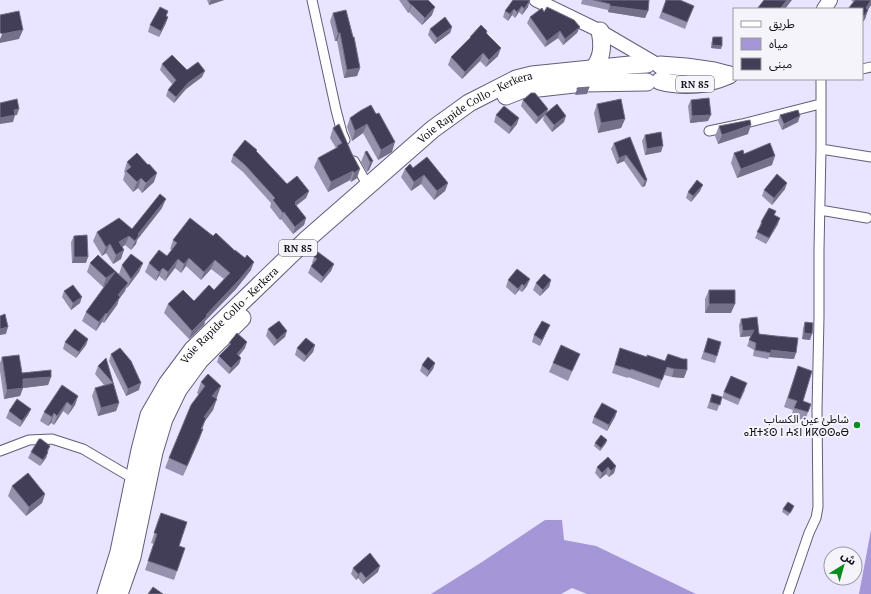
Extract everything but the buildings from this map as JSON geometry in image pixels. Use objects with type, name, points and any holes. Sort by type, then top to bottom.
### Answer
[{"type":"highway","points":[[593,69],[597,65],[602,51],[600,32]]},
{"type":"highway","name":"Voie Rapide Collo - Kerkera","points":[[119,594],[132,557],[154,452],[164,419],[178,390],[200,360],[312,247],[435,138],[473,111],[521,90],[686,67],[731,74]]},
{"type":"highway","name":"Voie Rapide Collo - Kerkera","points":[[106,594],[118,552],[149,415],[167,384],[193,349],[305,241],[433,129],[469,103],[516,80],[532,75],[593,69],[653,71]]},
{"type":"street","points":[[312,0],[342,133],[354,161],[368,186]]},
{"type":"street","points":[[536,0],[600,32],[653,71]]},
{"type":"street","points":[[788,594],[809,533],[816,518],[818,506],[817,410],[821,149],[820,80]]},
{"type":"street","points":[[709,131],[820,104]]},
{"type":"street","points":[[821,149],[871,157]]},
{"type":"street","points":[[820,210],[866,218]]},
{"type":"street","points":[[0,451],[29,440],[52,439],[83,449],[134,479]]},
{"type":"water","points":[[545,520],[562,520],[564,540],[596,546],[696,594],[587,594],[572,588],[561,594],[431,594]]},
{"type":"water","points":[[871,530],[871,594],[859,594],[860,586],[863,586],[863,573]]},
{"type":"place","name":"شاطئ عين الكساب ⴰⴼⵜⵉⵙ ⵏ ⵄⵉⵏ ⵍⴽⵙⵙⴰⴱ","points":[[857,425]]}]
